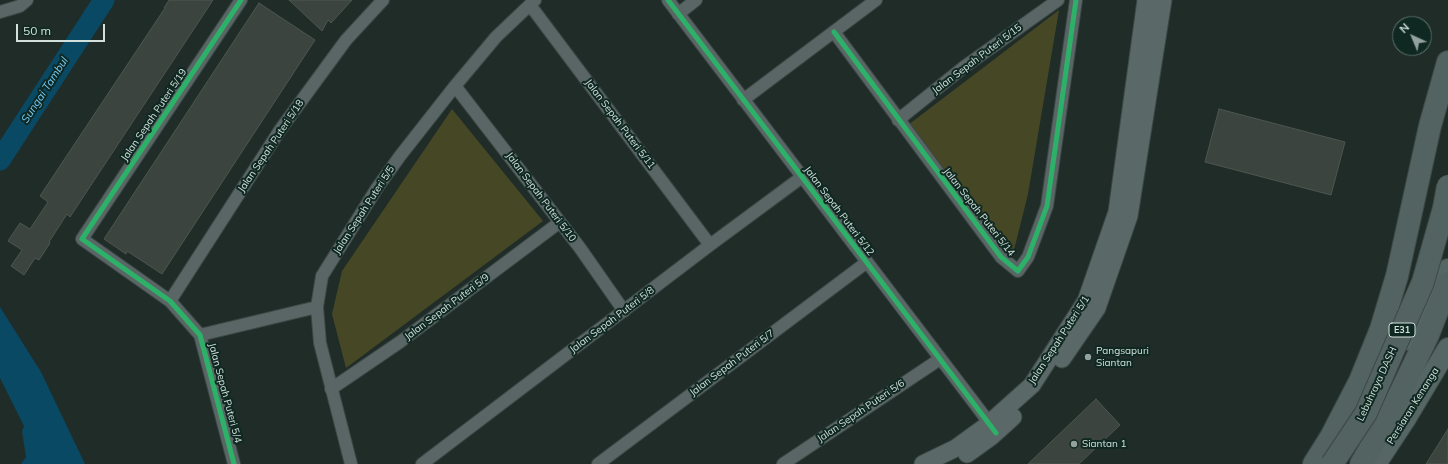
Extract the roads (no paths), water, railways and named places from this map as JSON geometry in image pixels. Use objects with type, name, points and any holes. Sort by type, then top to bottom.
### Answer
[{"type":"highway","points":[[1314,464],[1331,437],[1360,381],[1381,329],[1397,276],[1430,126],[1448,62]]},
{"type":"highway","name":"Lebuhraya DASH","points":[[1332,464],[1366,413],[1423,282],[1444,208],[1448,186]]},
{"type":"highway","name":"E31","points":[[1361,464],[1398,398],[1428,335],[1448,283]]},
{"type":"main road","points":[[1327,464],[1368,403],[1448,269]]},
{"type":"main road","name":"Persiaran Kenanga","points":[[1376,464],[1405,420],[1448,348]]},
{"type":"street","points":[[0,12],[20,6],[27,0]]},
{"type":"street","name":"Jalan Sepah Puteri 5/19","points":[[82,239],[241,0]]},
{"type":"street","name":"Jalan Sepah Puteri 5/18","points":[[170,301],[280,130],[346,40],[383,0]]},
{"type":"street","name":"Jalan Sepah Puteri 5/12","points":[[668,0],[993,428]]},
{"type":"street","points":[[678,14],[696,0]]},
{"type":"street","points":[[743,100],[876,0]]},
{"type":"street","name":"Jalan Sepah Puteri 5/15","points":[[898,120],[964,67],[1058,0]]},
{"type":"street","name":"Jalan Sepah Puteri 5/14","points":[[834,32],[1000,257],[1018,271],[1028,257],[1047,206],[1076,0]]},
{"type":"street","name":"Jalan Sepah Puteri 5/1","points":[[923,464],[993,428],[1032,385],[1086,301],[1117,212],[1146,0]]},
{"type":"street","points":[[949,464],[962,458],[993,428],[1041,392],[1097,308],[1129,216],[1163,0]]},
{"type":"street","name":"Jalan Sepah Puteri 5/5","points":[[351,464],[320,343],[317,307],[322,276],[338,249],[400,156],[455,86],[496,38],[532,2]]},
{"type":"street","name":"Jalan Sepah Puteri 5/11","points":[[532,2],[710,245]]},
{"type":"street","name":"Jalan Sepah Puteri 5/10","points":[[455,86],[560,222],[624,311]]},
{"type":"street","name":"Jalan Sepah Puteri 5/8","points":[[422,464],[802,177]]},
{"type":"street","name":"Jalan Sepah Puteri 5/9","points":[[331,389],[400,342],[560,222]]},
{"type":"street","name":"Jalan Sepah Puteri 5/4","points":[[82,239],[170,301],[200,335],[234,464]]},
{"type":"street","name":"Jalan Sepah Puteri 5/7","points":[[598,464],[867,262]]},
{"type":"street","points":[[200,335],[317,307]]},
{"type":"street","name":"Jalan Sepah Puteri 5/6","points":[[783,464],[940,359]]},
{"type":"water","points":[[0,307],[41,372],[85,464],[21,464],[26,457],[22,431],[24,426],[0,378]]},
{"type":"waterway","name":"Sungai Tambul","points":[[0,160],[104,0]]},
{"type":"place","name":"Pangsapuri Siantan","points":[[1088,357]]},
{"type":"place","name":"Siantan 1","points":[[1074,444]]}]
